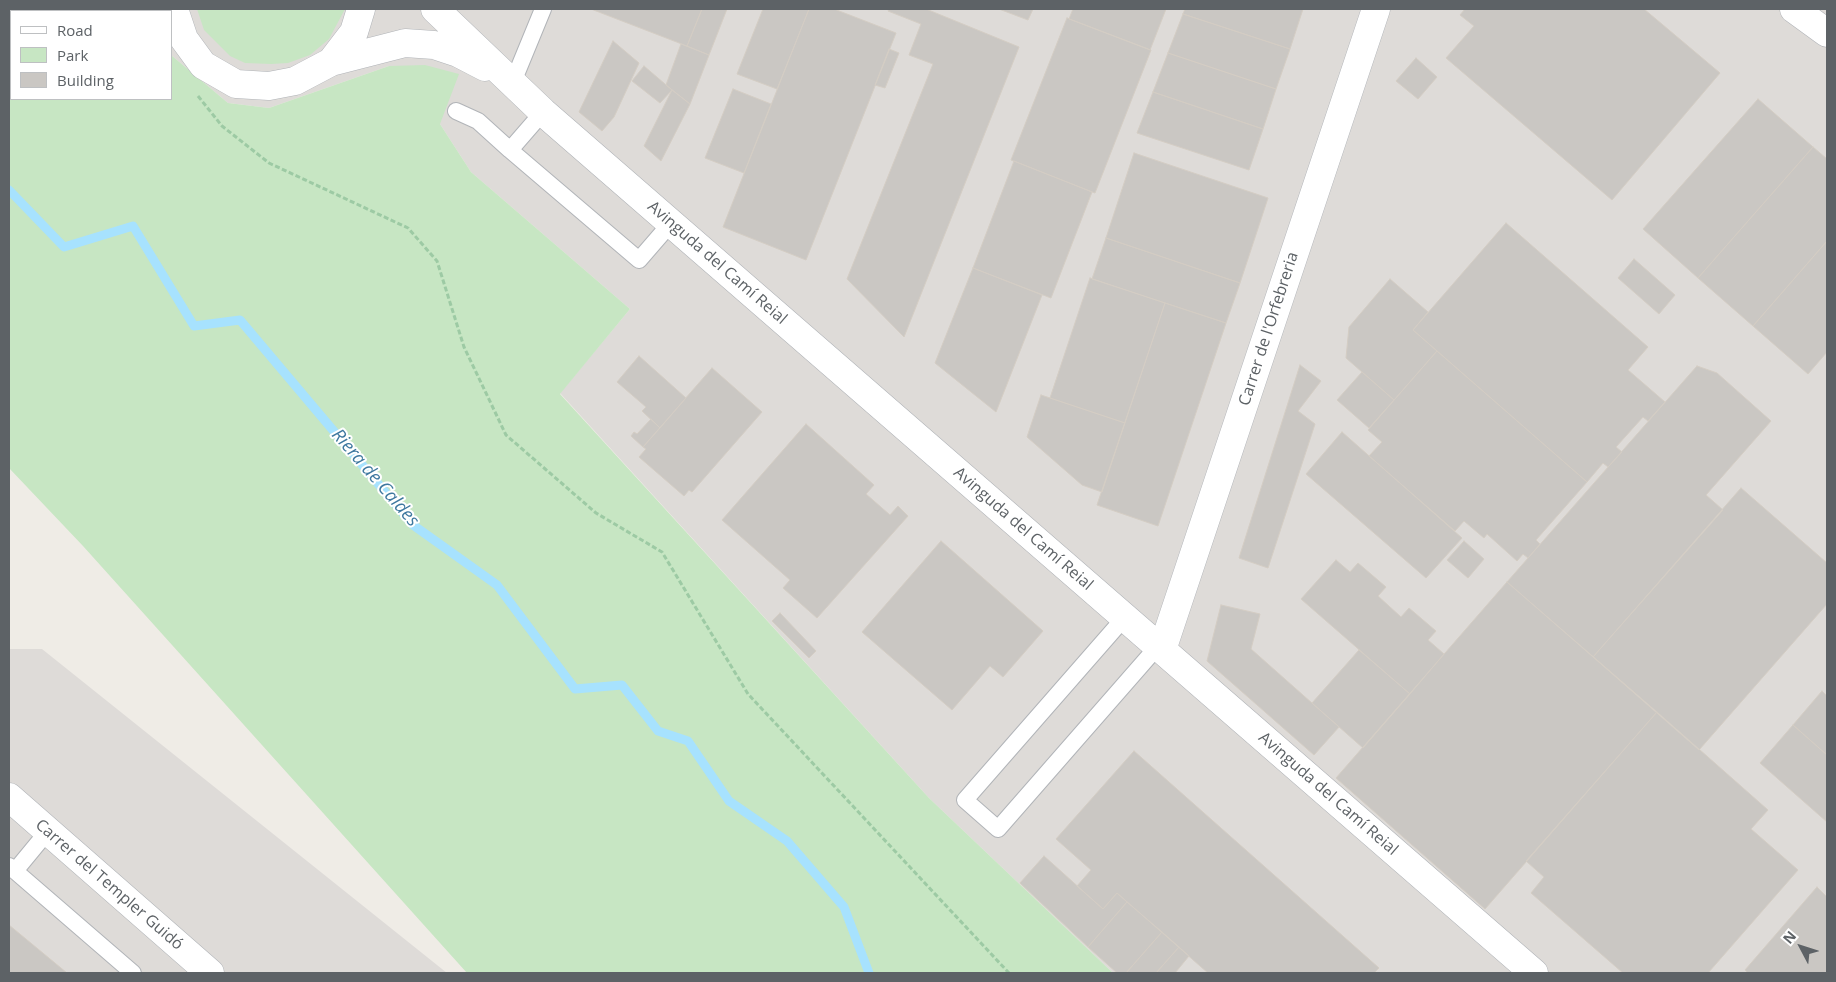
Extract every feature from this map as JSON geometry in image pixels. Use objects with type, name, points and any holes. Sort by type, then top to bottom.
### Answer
[{"type":"street","points":[[174,9],[178,34],[203,65],[236,84],[269,86],[295,81],[332,62],[354,32],[361,9]]},
{"type":"street","name":"Avinguda del Camí Reial","points":[[435,9],[543,112],[1534,973]]},
{"type":"street","name":"Carrer de l'Orfebreria","points":[[1160,648],[1376,9]]},
{"type":"street","points":[[1794,9],[1827,33]]},
{"type":"street","name":"Avinguda del Camí Reial","points":[[332,62],[406,43],[434,45],[458,53],[513,82]]},
{"type":"street","name":"Carrer del Templer Guidó","points":[[9,797],[210,973]]},
{"type":"lane","points":[[513,82],[543,9]]},
{"type":"lane","points":[[456,110],[478,121],[639,260],[671,223]]},
{"type":"lane","points":[[510,150],[543,112]]},
{"type":"lane","points":[[1125,617],[965,800],[998,829],[1160,648]]},
{"type":"lane","points":[[48,831],[12,869],[133,973]]},
{"type":"path","points":[[195,92],[222,126],[269,163],[408,228],[437,261],[464,347],[506,435],[596,513],[662,552],[748,694],[1009,973]]},
{"type":"shaded area","points":[[117,9],[1827,9],[1827,973],[1113,973],[929,798],[560,393],[630,309],[471,172],[440,124],[389,66],[269,108],[228,103],[172,56],[172,10]]},
{"type":"shaded area","points":[[9,649],[42,649],[447,973],[9,973]]},
{"type":"green space","points":[[9,9],[118,10],[10,10],[10,100],[172,100],[172,56],[228,103],[269,108],[389,66],[425,65],[459,74],[440,124],[471,172],[630,309],[560,394],[929,798],[1113,973],[467,973],[83,546],[9,468]]},
{"type":"green space","points":[[197,9],[345,9],[329,39],[310,55],[288,63],[271,64],[245,63],[230,56],[204,30]]},
{"type":"building","points":[[591,9],[702,9],[687,46]]},
{"type":"building","points":[[702,9],[727,9],[709,55],[687,46]]},
{"type":"building","points":[[763,9],[809,9],[777,89],[737,74]]},
{"type":"building","points":[[809,9],[834,9],[896,33],[806,260],[723,227]]},
{"type":"building","points":[[889,9],[926,9],[1019,47],[904,337],[847,279],[933,64],[909,55],[921,24],[888,11]]},
{"type":"building","points":[[999,9],[1033,9],[1028,20]]},
{"type":"building","points":[[1073,9],[1166,9],[1150,50],[1069,19]]},
{"type":"building","points":[[1185,9],[1303,9],[1290,49],[1183,14]]},
{"type":"building","points":[[1465,9],[1644,9],[1720,73],[1612,200],[1446,58],[1474,26],[1460,15]]},
{"type":"building","points":[[1183,14],[1290,49],[1276,89],[1168,53]]},
{"type":"building","points":[[1067,18],[1151,50],[1095,193],[1011,160]]},
{"type":"building","points":[[613,41],[639,63],[614,117],[602,131],[579,112]]},
{"type":"building","points":[[681,44],[709,55],[690,104],[666,85]]},
{"type":"building","points":[[889,49],[899,53],[885,88],[875,85]]},
{"type":"building","points":[[1168,53],[1276,89],[1263,129],[1153,92]]},
{"type":"building","points":[[1416,58],[1437,77],[1418,99],[1396,81]]},
{"type":"building","points":[[644,66],[672,90],[660,103],[632,81]]},
{"type":"building","points":[[733,89],[771,104],[744,173],[705,158]]},
{"type":"building","points":[[672,90],[690,104],[661,161],[644,146]]},
{"type":"building","points":[[1153,92],[1263,129],[1249,170],[1137,133]]},
{"type":"building","points":[[1758,99],[1813,147],[1698,278],[1643,229]]},
{"type":"building","points":[[1813,147],[1827,159],[1827,241],[1753,326],[1698,278]]},
{"type":"building","points":[[1134,153],[1268,198],[1240,283],[1106,238]]},
{"type":"building","points":[[1014,161],[1092,192],[1051,298],[973,268]]},
{"type":"building","points":[[1506,223],[1648,347],[1628,370],[1665,402],[1648,421],[1643,417],[1616,447],[1622,452],[1608,467],[1603,463],[1587,482],[1413,330]]},
{"type":"building","points":[[1106,238],[1240,283],[1226,323],[1092,279]]},
{"type":"building","points":[[1827,241],[1827,352],[1808,374],[1753,326]]},
{"type":"building","points":[[1634,259],[1675,295],[1659,314],[1618,278]]},
{"type":"building","points":[[973,268],[1042,295],[996,412],[935,363]]},
{"type":"building","points":[[1090,278],[1165,303],[1125,423],[1050,398]]},
{"type":"building","points":[[1390,279],[1428,312],[1413,330],[1437,351],[1394,400],[1346,358],[1349,327]]},
{"type":"building","points":[[1165,303],[1226,323],[1158,526],[1097,505]]},
{"type":"building","points":[[1437,351],[1587,482],[1536,540],[1540,544],[1528,558],[1523,554],[1517,561],[1487,534],[1484,538],[1464,521],[1455,531],[1369,456],[1382,442],[1368,430]]},
{"type":"building","points":[[639,356],[686,398],[660,428],[642,411],[646,407],[617,382]]},
{"type":"building","points":[[1300,365],[1321,381],[1298,411],[1315,424],[1268,568],[1239,558]]},
{"type":"building","points":[[1697,366],[1717,373],[1771,421],[1706,495],[1723,510],[1593,657],[1507,582]]},
{"type":"building","points":[[712,368],[762,412],[692,492],[689,490],[684,496],[639,457],[646,449],[643,447]]},
{"type":"building","points":[[1362,372],[1394,400],[1369,428],[1337,400]]},
{"type":"building","points":[[1041,395],[1125,423],[1102,492],[1082,485],[1027,437]]},
{"type":"building","points":[[651,419],[660,428],[643,447],[631,436],[634,432],[637,434]]},
{"type":"building","points":[[806,424],[874,485],[866,494],[890,515],[898,506],[908,516],[817,618],[783,588],[790,580],[722,520]]},
{"type":"building","points":[[1342,432],[1462,538],[1426,578],[1306,474]]},
{"type":"building","points":[[1741,488],[1827,563],[1827,604],[1699,750],[1593,657]]},
{"type":"building","points":[[941,541],[1043,631],[1003,677],[990,666],[952,710],[862,632]]},
{"type":"building","points":[[1464,541],[1484,559],[1468,578],[1447,560]]},
{"type":"building","points":[[1336,560],[1350,572],[1358,563],[1386,587],[1378,596],[1401,617],[1409,608],[1436,631],[1428,640],[1444,654],[1410,694],[1301,599]]},
{"type":"building","points":[[1507,582],[1657,712],[1485,909],[1336,778]]},
{"type":"building","points":[[1221,605],[1260,614],[1251,649],[1339,727],[1314,755],[1207,661]]},
{"type":"building","points":[[780,613],[816,651],[809,658],[772,621]]},
{"type":"building","points":[[1359,650],[1410,694],[1363,748],[1312,703]]},
{"type":"building","points":[[1822,691],[1827,696],[1827,755],[1793,725]]},
{"type":"building","points":[[1657,712],[1768,810],[1751,829],[1798,870],[1708,973],[1623,973],[1531,893],[1544,877],[1526,861]]},
{"type":"building","points":[[1793,725],[1827,755],[1827,822],[1760,763]]},
{"type":"building","points":[[1134,751],[1379,968],[1374,973],[1208,973],[1117,893],[1103,909],[1077,886],[1091,870],[1056,839]]},
{"type":"building","points":[[1044,856],[1103,909],[1117,893],[1127,902],[1088,947],[1020,883]]},
{"type":"building","points":[[1817,887],[1827,897],[1827,973],[1748,973],[1745,970]]},
{"type":"building","points":[[1127,902],[1162,932],[1126,973],[1117,973],[1088,947]]},
{"type":"building","points":[[9,925],[67,973],[9,973]]},
{"type":"building","points":[[1162,932],[1179,947],[1156,973],[1126,973]]},
{"type":"building","points":[[1179,947],[1189,956],[1175,973],[1156,973]]},
{"type":"waterway","name":"Riera de Caldes","points":[[9,190],[64,247],[133,226],[194,326],[240,320],[413,525],[497,585],[575,689],[622,685],[658,731],[688,741],[729,801],[787,841],[844,907],[869,973]]}]
